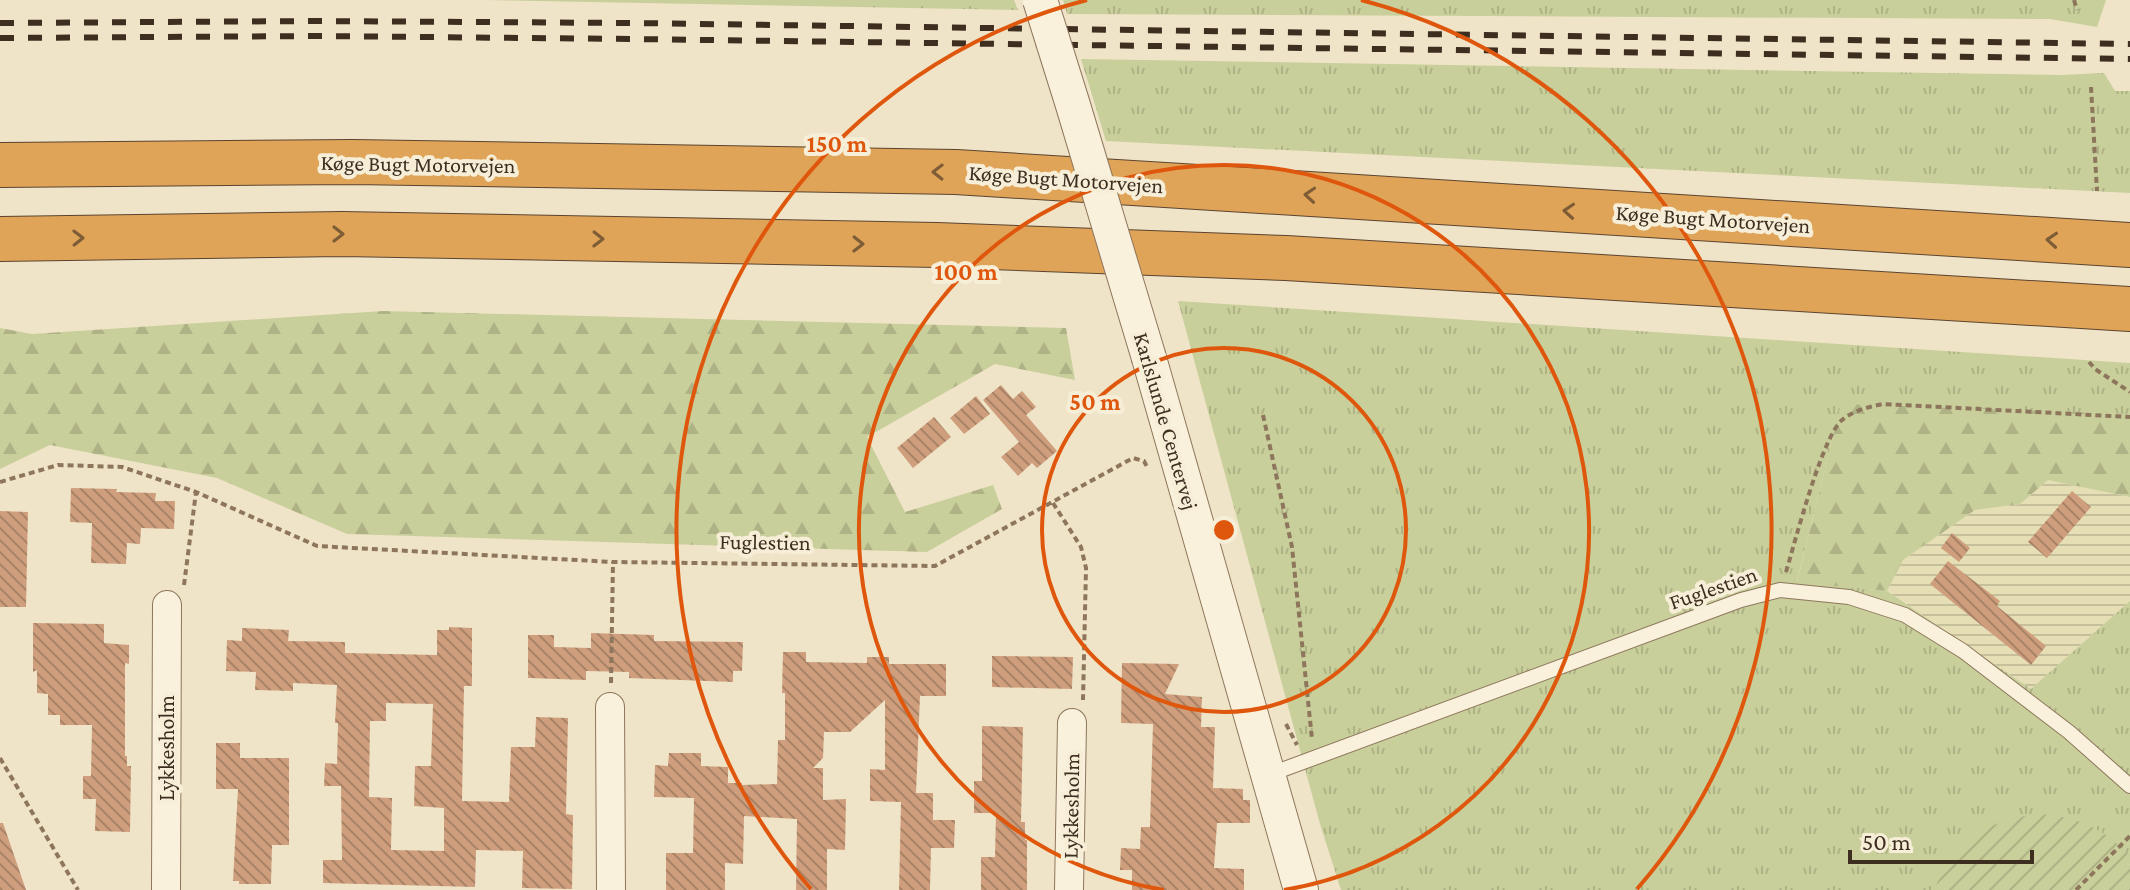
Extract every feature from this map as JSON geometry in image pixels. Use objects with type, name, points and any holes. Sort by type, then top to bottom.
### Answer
[{"type":"highway","name":"Køge Bugt Motorvejen","points":[[0,165],[353,162],[956,172],[2130,245]]},
{"type":"highway","points":[[0,239],[342,234],[937,245],[1286,258],[2130,309]]},
{"type":"street","name":"Karlslunde Centervej","points":[[1040,0],[1149,358],[1301,890]]},
{"type":"street","name":"Lykkesholm","points":[[166,890],[167,605]]},
{"type":"street","points":[[610,707],[611,890]]},
{"type":"street","name":"Lykkesholm","points":[[1069,890],[1072,723]]},
{"type":"lane","name":"Fuglestien","points":[[1267,775],[1741,600],[1780,590]]},
{"type":"lane","points":[[1780,590],[1849,597],[1905,615],[1963,651],[2069,732],[2130,786]]},
{"type":"path","points":[[2074,0],[2077,10]]},
{"type":"path","points":[[2091,87],[2097,191]]},
{"type":"path","points":[[2089,362],[2130,392]]},
{"type":"path","name":"Fuglestien","points":[[1780,590],[1824,449],[1840,421],[1858,410],[1883,404],[2130,417]]},
{"type":"path","points":[[1263,415],[1292,547],[1310,759]]},
{"type":"path","name":"Fuglestien","points":[[0,482],[58,465],[122,467],[196,492],[317,546],[613,562],[935,566],[1133,458],[1144,461],[1151,474]]},
{"type":"path","points":[[167,605],[184,585],[196,492]]},
{"type":"path","points":[[1053,503],[1081,547],[1086,568],[1083,709],[1072,723]]},
{"type":"path","points":[[610,707],[613,562]]},
{"type":"path","points":[[1251,719],[1267,713],[1282,718],[1310,759]]},
{"type":"path","points":[[0,758],[3,768],[78,890]]},
{"type":"path","points":[[2076,890],[2130,836]]},
{"type":"shaded area","points":[[2048,480],[2130,497],[2130,601],[2031,689],[1887,591],[1903,560],[1975,510],[2020,504]]},
{"type":"green space","points":[[485,0],[1014,0],[1018,10]]},
{"type":"green space","points":[[1063,0],[2106,0],[2097,27],[2050,19],[1067,14]]},
{"type":"green space","points":[[1081,59],[2061,75],[2104,73],[2115,91],[2130,91],[2130,193],[1106,141]]},
{"type":"green space","points":[[1178,301],[2130,363],[2130,414],[1841,405],[1797,581],[1887,591],[2031,689],[2130,601],[2130,890],[1341,890],[1320,824]]},
{"type":"green space","points":[[383,311],[1066,328],[1075,380],[995,364],[867,437],[905,512],[993,485],[1002,509],[927,552],[347,534],[217,478],[50,445],[0,469],[0,328],[32,334]]},
{"type":"green space","points":[[1841,404],[2130,414],[2130,497],[2048,480],[2020,504],[1975,510],[1903,560],[1887,591],[1797,582]]},
{"type":"green space","points":[[2041,814],[2079,821],[2111,838],[2130,856],[2130,890],[1934,890],[1952,858],[1976,835],[2005,821]]},
{"type":"building","points":[[1001,385],[1013,399],[1022,391],[1036,407],[1026,415],[1057,451],[1037,468],[1032,463],[1018,476],[1001,457],[1019,442],[983,400]]},
{"type":"building","points":[[976,396],[990,414],[964,434],[950,418]]},
{"type":"building","points":[[934,417],[951,437],[913,468],[897,448]]},
{"type":"building","points":[[71,488],[156,493],[155,501],[175,501],[174,529],[141,528],[140,544],[127,543],[126,564],[91,563],[92,523],[70,522]]},
{"type":"building","points":[[2072,491],[2091,507],[2047,558],[2028,542]]},
{"type":"building","points":[[0,511],[28,512],[26,607],[0,607]]},
{"type":"building","points":[[1952,533],[1970,548],[1959,562],[1941,548]]},
{"type":"building","points":[[1948,561],[2000,601],[1997,606],[2046,646],[2031,665],[1930,584]]},
{"type":"building","points":[[33,623],[104,624],[104,643],[129,645],[129,664],[125,663],[125,756],[127,766],[131,766],[130,832],[95,831],[96,799],[83,799],[83,776],[91,776],[92,725],[60,725],[60,715],[48,715],[48,694],[37,693],[37,670],[33,672]]},
{"type":"building","points":[[449,627],[472,628],[472,686],[464,686],[462,801],[509,802],[511,747],[535,747],[536,717],[568,718],[566,814],[573,815],[572,889],[522,888],[523,851],[476,850],[475,887],[323,883],[323,860],[342,860],[341,786],[324,786],[325,763],[337,764],[337,685],[293,683],[293,691],[255,690],[256,672],[226,671],[227,640],[242,641],[242,628],[289,630],[288,641],[345,642],[345,653],[437,655],[437,630],[449,630]],"holes":[[[386,703],[433,704],[431,766],[415,766],[414,806],[444,808],[444,851],[391,850],[392,798],[369,797],[370,721],[386,721]]]},
{"type":"building","points":[[591,633],[654,635],[654,641],[743,642],[742,671],[733,671],[733,682],[629,678],[629,672],[586,671],[586,680],[528,678],[528,635],[554,635],[554,647],[591,648]]},
{"type":"building","points":[[783,652],[806,652],[806,662],[867,663],[867,657],[889,657],[889,664],[946,664],[946,696],[920,696],[916,793],[933,793],[933,820],[955,820],[954,848],[931,848],[930,890],[899,890],[901,802],[870,801],[870,769],[885,770],[885,700],[850,732],[824,732],[823,758],[813,768],[823,768],[823,800],[846,799],[845,850],[827,849],[827,890],[796,890],[797,819],[744,816],[743,864],[725,863],[725,890],[666,890],[666,853],[693,853],[694,798],[654,797],[655,765],[668,766],[669,753],[701,753],[701,766],[728,767],[728,783],[777,784],[778,740],[785,740]]},
{"type":"building","points":[[992,656],[1073,657],[1072,689],[992,687]]},
{"type":"building","points":[[1122,663],[1179,664],[1165,694],[1202,697],[1201,727],[1215,727],[1213,788],[1243,789],[1243,800],[1250,800],[1250,823],[1217,823],[1214,868],[1244,869],[1244,890],[1132,890],[1132,870],[1120,870],[1121,848],[1140,849],[1141,827],[1150,827],[1153,724],[1121,723]]},
{"type":"building","points":[[982,726],[1023,727],[1021,822],[1025,822],[1027,840],[1027,890],[981,890],[981,857],[995,857],[996,813],[974,813],[974,781],[982,781]]},
{"type":"building","points":[[216,743],[240,743],[240,758],[289,758],[289,845],[272,845],[271,884],[239,884],[239,881],[233,881],[238,789],[216,789]]},
{"type":"building","points":[[0,823],[3,823],[26,890],[0,890]]},
{"type":"railway","points":[[0,23],[632,23],[2130,44]]},
{"type":"railway","points":[[0,38],[316,36],[632,39],[2130,59]]}]
